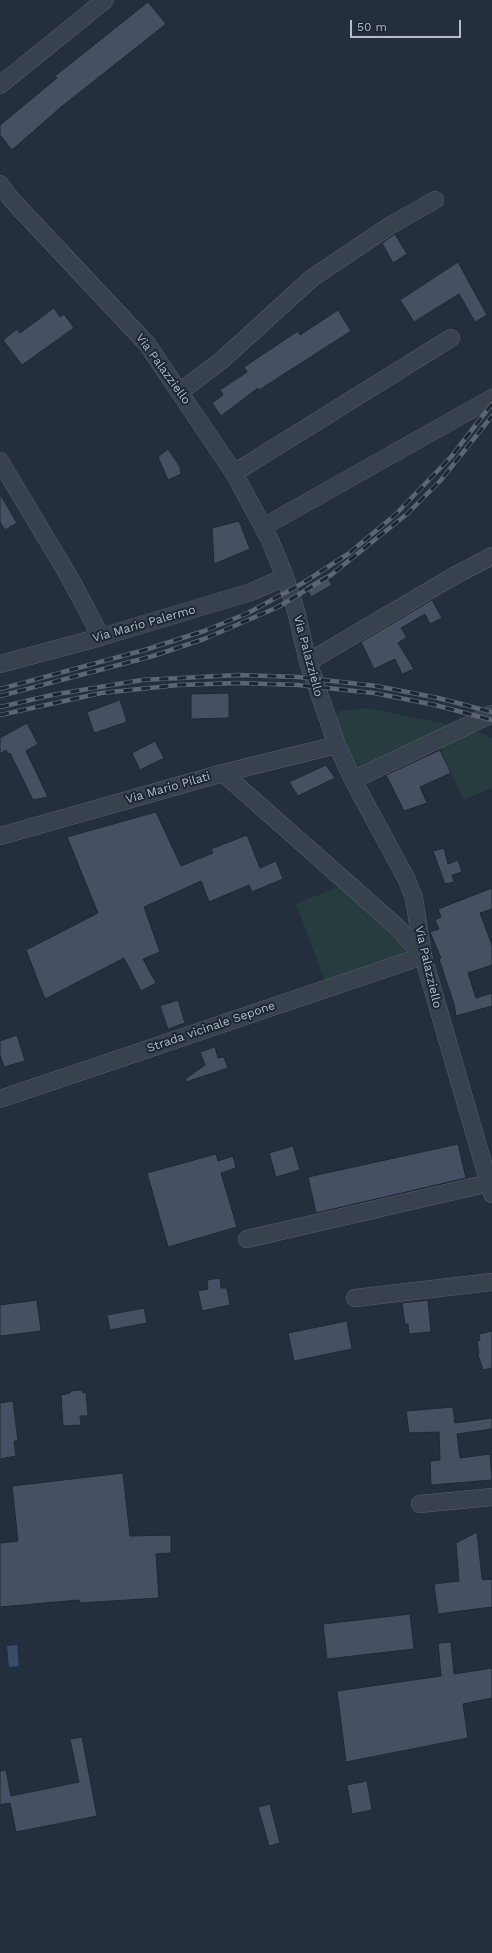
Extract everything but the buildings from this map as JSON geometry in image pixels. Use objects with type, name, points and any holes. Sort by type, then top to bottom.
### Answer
[{"type":"street","points":[[0,85],[105,0]]},
{"type":"street","name":"Via Palazziello","points":[[0,184],[11,199],[147,344],[181,391],[234,473],[263,527],[285,577],[296,611],[308,662],[337,745],[353,780],[407,880],[414,898],[423,956],[490,1189]]},
{"type":"street","points":[[181,391],[222,360],[312,278],[390,225],[435,200]]},
{"type":"street","points":[[234,473],[451,338]]},
{"type":"street","points":[[263,527],[492,398]]},
{"type":"street","points":[[0,462],[70,578],[101,637]]},
{"type":"street","points":[[308,662],[454,576],[492,556]]},
{"type":"street","name":"Via Mario Palermo","points":[[0,664],[101,637],[251,592],[285,577]]},
{"type":"street","points":[[353,780],[492,714]]},
{"type":"street","name":"Via Mario Pilati","points":[[0,836],[223,773],[337,745]]},
{"type":"street","points":[[223,773],[396,926],[423,956]]},
{"type":"street","name":"Strada vicinale Sepone","points":[[0,1099],[423,956]]},
{"type":"street","points":[[247,1239],[490,1189]]},
{"type":"street","points":[[355,1298],[492,1282]]},
{"type":"street","points":[[420,1504],[492,1497]]},
{"type":"green space","points":[[368,708],[446,724],[447,727],[359,775],[336,724],[335,718],[340,711]]},
{"type":"green space","points":[[472,730],[492,738],[492,788],[464,800],[438,745]]},
{"type":"green space","points":[[338,887],[400,941],[405,948],[405,953],[326,984],[296,904]]},
{"type":"water","points":[[17,1645],[19,1666],[9,1667],[7,1646]]},
{"type":"railway","points":[[0,689],[148,649],[204,631],[248,613],[303,583],[348,554],[395,515],[451,457],[492,404]]},
{"type":"railway","points":[[0,696],[153,656],[204,639],[278,607],[331,575],[407,514],[441,480],[492,416]]},
{"type":"railway","points":[[0,707],[52,695],[142,680],[238,675],[298,677],[376,686],[438,698],[492,712]]},
{"type":"railway","points":[[0,715],[101,693],[178,685],[237,683],[298,685],[374,693],[435,705],[492,720]]}]
